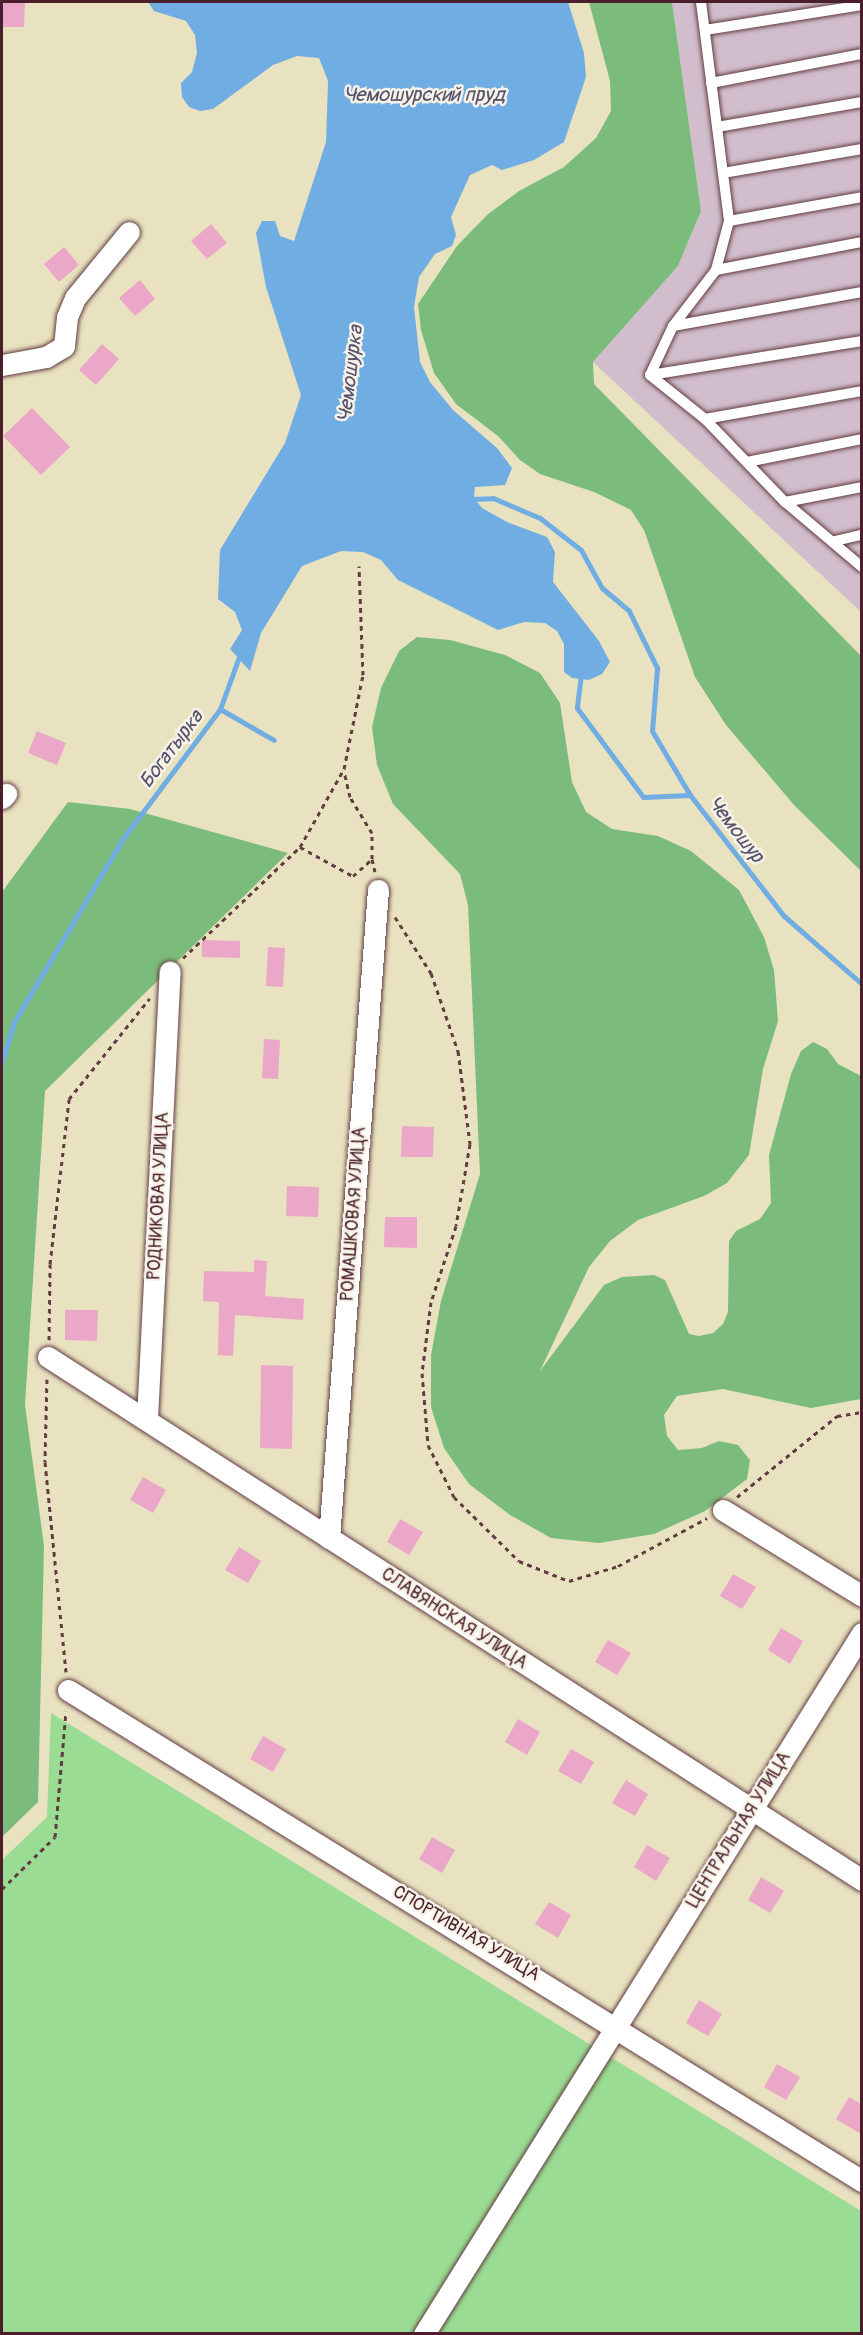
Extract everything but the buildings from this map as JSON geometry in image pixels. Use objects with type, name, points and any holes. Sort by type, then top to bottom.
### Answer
[{"type":"street","points":[[2,365],[46,357],[64,346],[67,317],[75,298],[129,232]]},
{"type":"street","name":"РОМАШКОВАЯ УЛИЦА","points":[[329,1538],[378,890]]},
{"type":"street","name":"РОДНИКОВАЯ УЛИЦА","points":[[147,1419],[170,972]]},
{"type":"street","name":"СЛАВЯНСКАЯ УЛИЦА","points":[[48,1357],[861,1880]]},
{"type":"street","points":[[723,1510],[861,1596]]},
{"type":"street","name":"ЦЕНТРАЛЬНАЯ УЛИЦА","points":[[424,2334],[618,2027],[861,1633]]},
{"type":"street","name":"СПОРТИВНАЯ УЛИЦА","points":[[68,1690],[618,2027],[861,2181]]},
{"type":"lane","points":[[651,375],[673,326],[716,270],[729,221],[701,2]]},
{"type":"lane","points":[[705,30],[861,5]]},
{"type":"lane","points":[[711,83],[861,54]]},
{"type":"lane","points":[[717,127],[861,102]]},
{"type":"lane","points":[[723,173],[861,149]]},
{"type":"lane","points":[[729,221],[861,198]]},
{"type":"lane","points":[[716,270],[861,242]]},
{"type":"lane","points":[[673,326],[861,292]]},
{"type":"lane","points":[[651,375],[861,341]]},
{"type":"lane","points":[[651,375],[705,419],[785,502],[835,541],[861,567]]},
{"type":"lane","points":[[705,419],[861,391]]},
{"type":"lane","points":[[747,462],[861,440]]},
{"type":"lane","points":[[785,502],[861,487]]},
{"type":"lane","points":[[835,541],[861,535]]},
{"type":"path","points":[[300,848],[353,876],[372,859],[372,833],[350,797],[344,770]]},
{"type":"path","points":[[378,890],[431,972],[460,1063],[470,1144],[456,1226],[431,1302],[422,1373],[428,1446],[454,1497],[519,1561],[569,1581],[618,1566],[723,1510],[837,1416],[861,1412]]},
{"type":"shaded area","points":[[672,2],[861,2],[861,612],[593,362],[678,266],[701,211]]},
{"type":"green space","points":[[589,2],[672,2],[701,211],[678,266],[593,362],[594,384],[861,656],[861,871],[794,805],[726,725],[695,677],[644,530],[631,510],[594,492],[540,474],[520,460],[498,436],[456,404],[434,373],[421,330],[418,304],[457,246],[487,215],[519,191],[564,167],[596,138],[611,111],[610,81]]},
{"type":"green space","points":[[417,637],[450,640],[505,655],[540,673],[560,703],[572,782],[586,812],[612,829],[658,836],[691,851],[739,890],[764,937],[774,970],[778,1021],[763,1069],[749,1155],[727,1183],[704,1196],[638,1220],[610,1241],[589,1267],[540,1371],[604,1285],[622,1277],[654,1275],[665,1280],[689,1334],[699,1336],[713,1333],[723,1324],[728,1312],[729,1241],[736,1231],[760,1219],[771,1203],[769,1155],[791,1074],[801,1051],[813,1042],[827,1049],[838,1064],[861,1076],[861,1399],[811,1408],[723,1389],[677,1396],[664,1415],[667,1436],[678,1450],[702,1448],[719,1441],[738,1445],[750,1460],[747,1479],[705,1511],[654,1534],[599,1543],[551,1538],[510,1515],[469,1484],[444,1448],[431,1407],[431,1355],[441,1301],[480,1174],[468,905],[460,874],[393,804],[377,765],[372,727],[381,688],[399,651]]},
{"type":"green space","points":[[68,802],[130,809],[288,853],[45,1091],[25,1405],[44,1546],[38,1802],[2,1837],[2,892]]},
{"type":"green space","points":[[51,1713],[861,2211],[861,2333],[2,2334],[2,1860],[47,1817]]},
{"type":"water","name":"Чемошурский пруд","points":[[148,2],[568,2],[584,53],[586,77],[564,142],[534,160],[502,170],[492,165],[470,175],[451,217],[456,235],[452,246],[435,254],[419,277],[414,307],[420,362],[430,382],[453,410],[497,448],[512,468],[505,485],[475,487],[474,498],[482,508],[507,522],[547,537],[555,552],[553,582],[599,641],[610,662],[602,674],[589,680],[572,678],[564,672],[564,644],[557,631],[545,623],[524,622],[498,630],[398,580],[381,560],[363,552],[341,551],[302,566],[261,633],[250,671],[230,649],[242,630],[235,612],[218,599],[220,550],[285,443],[301,395],[266,287],[256,233],[262,221],[275,221],[280,236],[294,241],[326,142],[328,81],[319,58],[297,56],[273,65],[213,109],[200,111],[189,107],[182,97],[181,83],[192,72],[197,53],[195,35],[186,21],[154,11]]},
{"type":"waterway","points":[[470,499],[493,498],[540,518],[581,550],[602,588],[629,611],[657,668],[652,731],[690,795]]},
{"type":"waterway","name":"Богатырка","points":[[2,1062],[14,1022],[124,837],[220,709],[240,654]]},
{"type":"waterway","name":"Чемошур","points":[[581,674],[577,708],[643,797],[690,795],[784,916],[862,984]]},
{"type":"waterway","points":[[220,709],[274,740]]},
{"type":"water label","name":"Чемошурка","points":[[350,374]]}]
